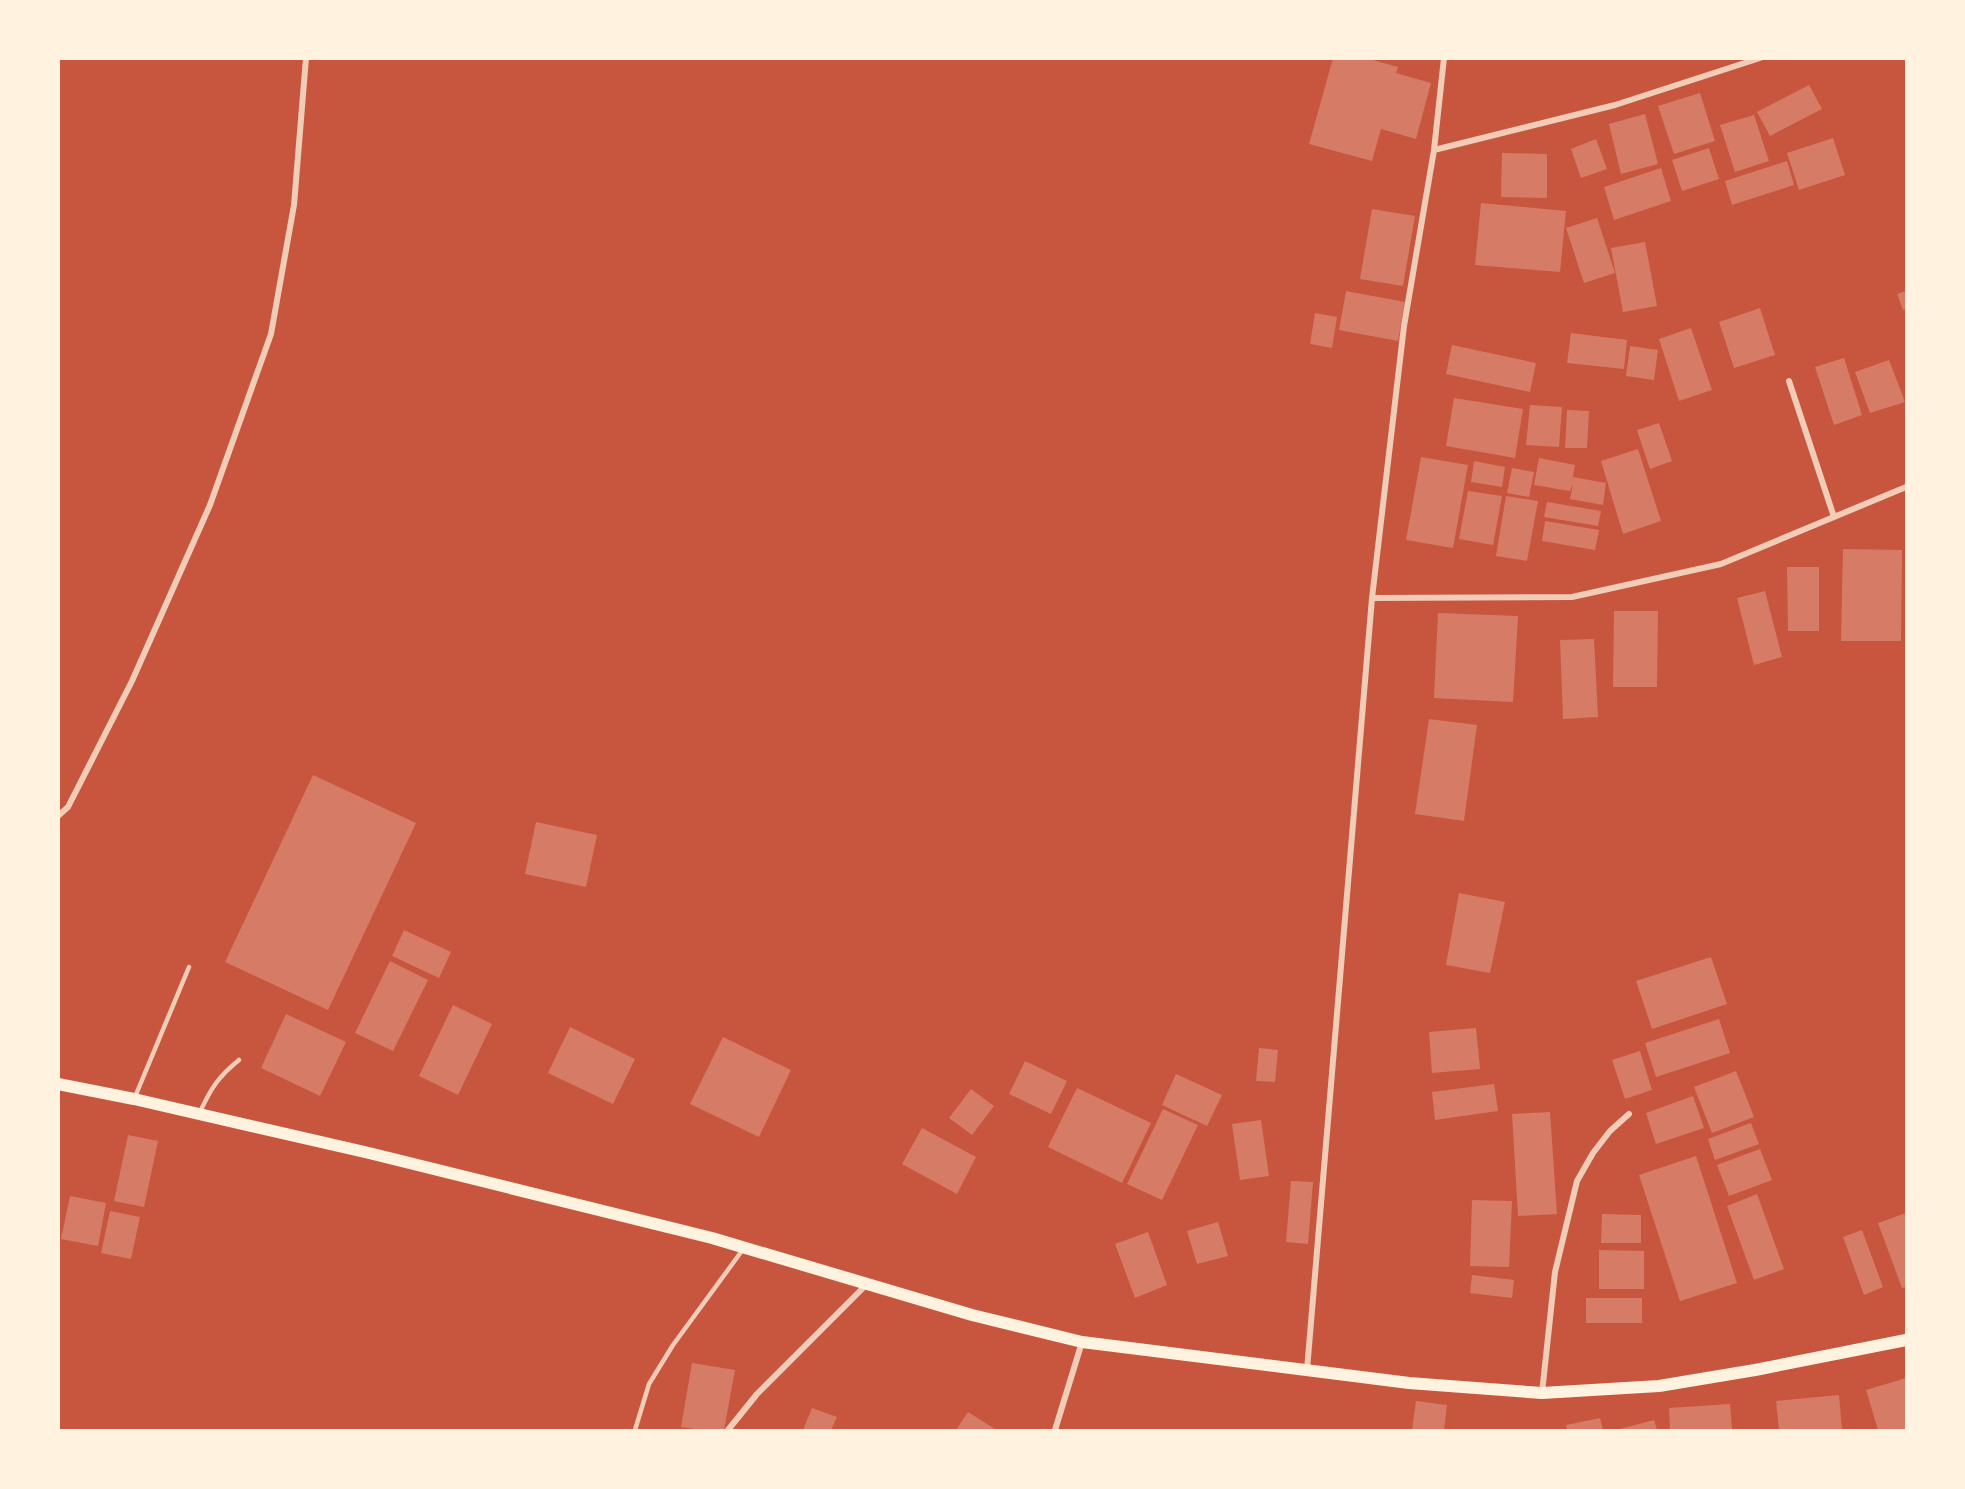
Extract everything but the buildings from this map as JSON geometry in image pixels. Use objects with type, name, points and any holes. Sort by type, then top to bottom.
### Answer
[{"type":"main road","points":[[58,1084],[134,1099],[369,1153],[744,1248],[972,1315],[1082,1342],[1409,1383],[1542,1393],[1659,1386],[1755,1370],[1906,1340]]},
{"type":"street","points":[[58,816],[68,807],[132,681],[205,515],[271,334],[294,205],[306,58]]},
{"type":"street","points":[[1307,1371],[1372,598],[1404,326],[1434,150],[1444,58]]},
{"type":"street","points":[[1434,150],[1615,105],[1760,58]]},
{"type":"street","points":[[1788,381],[1834,517]]},
{"type":"street","points":[[1372,598],[1572,597],[1721,564],[1906,487]]},
{"type":"street","points":[[1542,1393],[1555,1272],[1577,1181],[1593,1153],[1610,1131],[1629,1114]]},
{"type":"street","points":[[728,1431],[757,1394],[866,1285]]},
{"type":"street","points":[[1055,1431],[1082,1342]]},
{"type":"lane","points":[[134,1099],[189,967]]},
{"type":"lane","points":[[199,1114],[211,1089],[224,1072],[239,1060]]},
{"type":"lane","points":[[635,1431],[649,1384],[673,1345],[744,1248]]}]
